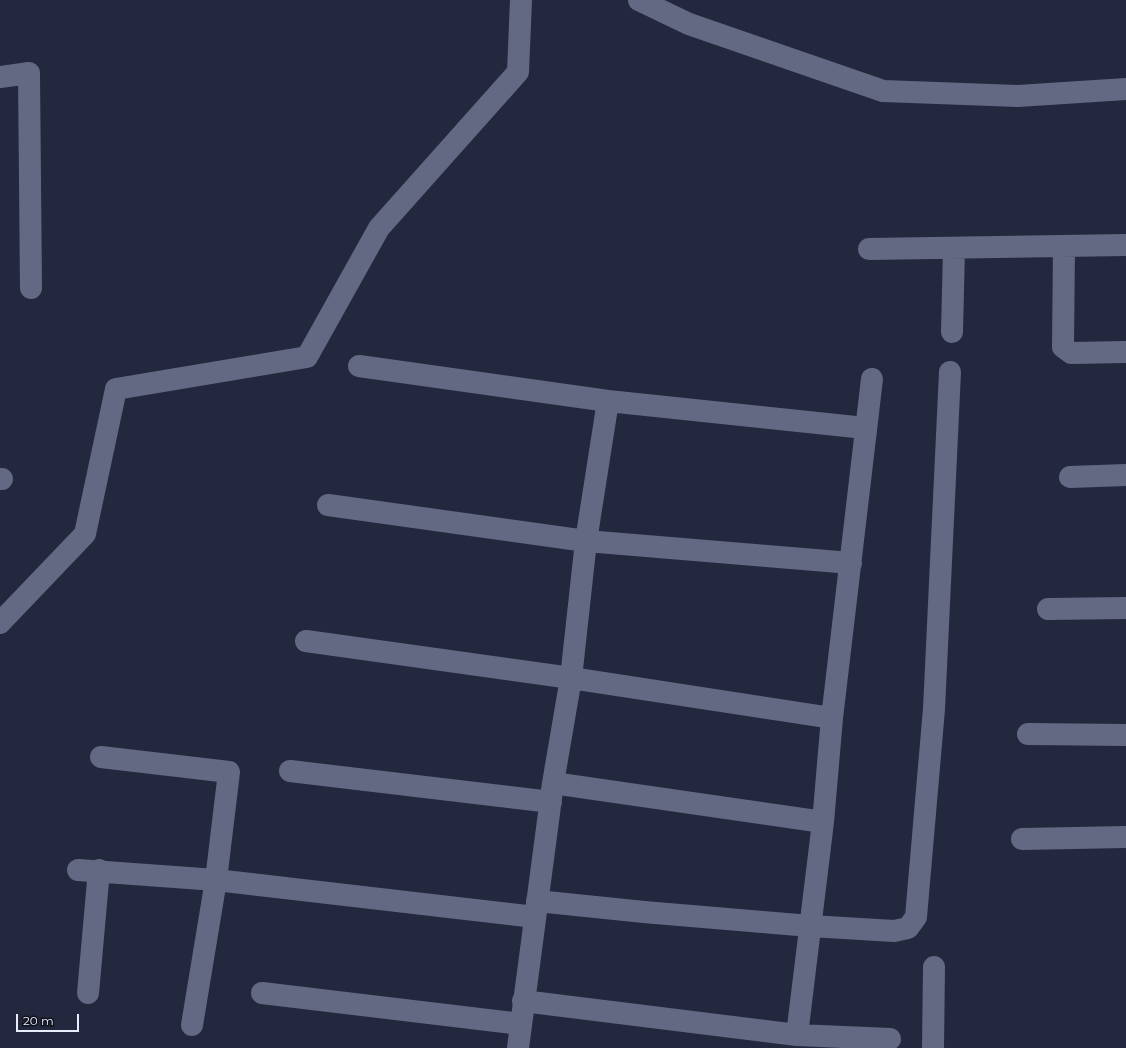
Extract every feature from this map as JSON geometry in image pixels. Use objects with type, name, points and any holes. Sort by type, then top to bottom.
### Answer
[{"type":"street","points":[[0,623],[85,534],[116,389],[307,358],[379,228],[518,72],[521,0]]},
{"type":"street","points":[[639,0],[689,24],[882,92],[1018,96],[1126,89]]},
{"type":"street","points":[[0,77],[30,73],[31,288]]},
{"type":"street","points":[[869,249],[1126,245]]},
{"type":"street","points":[[1064,246],[1063,347],[1071,353],[1126,352]]},
{"type":"street","points":[[952,332],[954,248]]},
{"type":"street","points":[[359,366],[608,401],[865,428]]},
{"type":"street","points":[[88,993],[88,870],[536,909],[644,912],[810,926],[894,931],[908,928],[916,917],[934,709],[950,372]]},
{"type":"street","points":[[797,1035],[823,822],[832,718],[851,563],[865,428],[872,379]]},
{"type":"street","points":[[518,1048],[523,1001],[552,793],[571,678],[586,541],[608,401]]},
{"type":"street","points":[[1070,477],[1126,475]]},
{"type":"street","points":[[328,505],[586,541],[851,563]]},
{"type":"street","points":[[1048,609],[1126,608]]},
{"type":"street","points":[[306,641],[571,678],[832,718]]},
{"type":"street","points":[[1028,734],[1126,735]]},
{"type":"street","points":[[102,757],[228,772],[216,880],[192,1025]]},
{"type":"street","points":[[290,771],[552,793],[823,822]]},
{"type":"street","points":[[1022,839],[1126,837]]},
{"type":"street","points":[[932,1048],[934,967]]},
{"type":"street","points":[[262,993],[520,1024]]},
{"type":"street","points":[[523,1001],[797,1035],[890,1039]]}]
